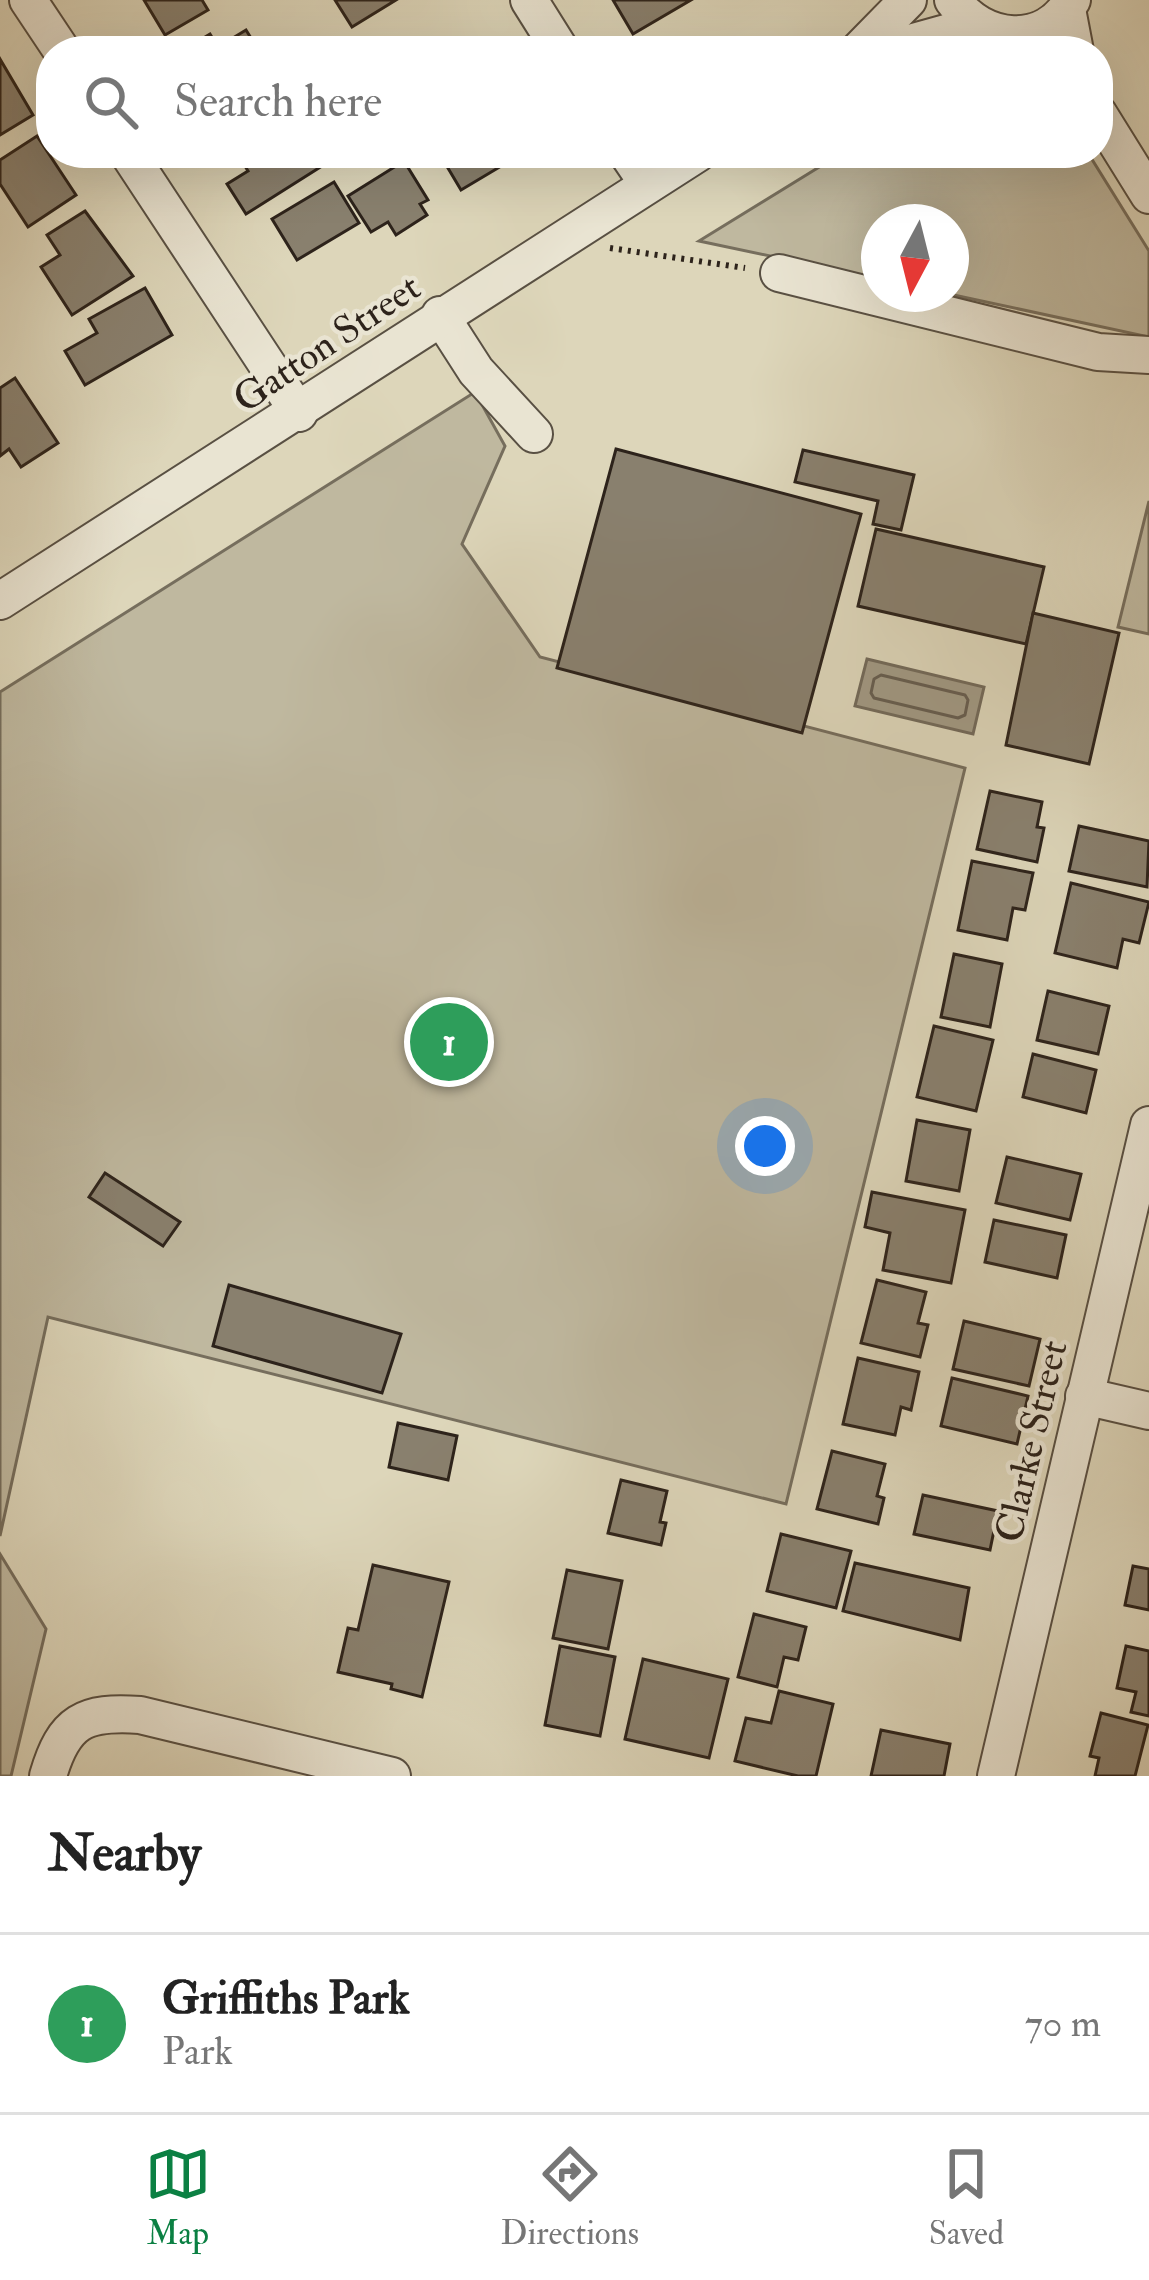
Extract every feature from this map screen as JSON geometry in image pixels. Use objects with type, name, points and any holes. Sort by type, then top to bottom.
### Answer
[{"type":"street","points":[[28,0],[52,36]]},
{"type":"street","points":[[529,0],[552,36]]},
{"type":"street","points":[[873,36],[908,0]]},
{"type":"street","points":[[953,0],[980,27],[1008,36]]},
{"type":"street","points":[[1033,36],[1070,5]]},
{"type":"street","points":[[1070,5],[1073,36]]},
{"type":"street","points":[[935,36],[980,27]]},
{"type":"street","points":[[1113,137],[1149,195]]},
{"type":"street","points":[[138,168],[298,413]]},
{"type":"street","points":[[637,168],[648,184]]},
{"type":"street","name":"Gatton Street","points":[[0,601],[674,168]]},
{"type":"street","points":[[778,273],[1098,352],[1149,355]]},
{"type":"street","points":[[440,315],[476,371],[534,434]]},
{"type":"street","name":"Clarke Street","points":[[996,1776],[1149,1125]]},
{"type":"street","points":[[1084,1396],[1149,1412]]},
{"type":"street","points":[[48,1776],[71,1727],[111,1713],[140,1715],[392,1776]]},
{"type":"path","points":[[558,241],[778,273]]},
{"type":"shaded area","points":[[818,168],[1097,168],[1149,251],[1149,337],[969,298],[969,204],[861,204],[861,275],[699,241]]},
{"type":"shaded area","points":[[475,392],[505,446],[462,544],[540,657],[965,768],[786,1504],[48,1317],[0,1536],[0,692]]},
{"type":"shaded area","points":[[1149,501],[1149,634],[1118,627]]},
{"type":"shaded area","points":[[0,1554],[46,1629],[11,1776],[0,1776]]},
{"type":"water","points":[[867,659],[984,687],[973,734],[855,706]]},
{"type":"building","points":[[144,0],[202,0],[208,10],[165,35]]},
{"type":"building","points":[[335,0],[396,0],[352,27]]},
{"type":"building","points":[[613,0],[691,0],[633,34]]},
{"type":"building","points":[[0,59],[33,115],[0,135]]},
{"type":"building","points":[[36,137],[36,168],[58,168],[76,195],[28,227],[0,184],[0,160]]},
{"type":"building","points":[[319,168],[246,214],[227,184],[248,171]]},
{"type":"building","points":[[393,168],[408,168],[428,200],[420,204],[427,215],[396,235],[388,222],[371,232],[348,196]]},
{"type":"building","points":[[448,168],[498,168],[461,190]]},
{"type":"building","points":[[334,182],[359,223],[297,260],[272,219]]},
{"type":"building","points":[[85,211],[133,276],[72,315],[41,267],[60,255],[47,235]]},
{"type":"building","points":[[145,288],[172,335],[85,385],[65,351],[97,333],[89,319]]},
{"type":"building","points":[[15,378],[58,443],[21,467],[9,449],[0,456],[0,388]]},
{"type":"building","points":[[616,449],[861,514],[802,733],[557,668]]},
{"type":"building","points":[[803,450],[914,475],[901,530],[873,524],[878,501],[795,482]]},
{"type":"building","points":[[876,529],[1044,567],[1026,644],[858,606]]},
{"type":"building","points":[[1033,613],[1119,633],[1089,764],[1006,745]]},
{"type":"building","points":[[990,791],[1042,802],[1037,827],[1044,828],[1037,862],[977,849]]},
{"type":"building","points":[[1079,826],[1149,841],[1147,887],[1069,871]]},
{"type":"building","points":[[972,861],[1033,873],[1025,910],[1013,908],[1007,940],[958,930]]},
{"type":"building","points":[[1071,883],[1149,902],[1139,943],[1123,939],[1117,968],[1055,953]]},
{"type":"building","points":[[954,954],[1002,964],[990,1027],[941,1017]]},
{"type":"building","points":[[1048,991],[1109,1006],[1098,1054],[1037,1040]]},
{"type":"building","points":[[934,1026],[993,1040],[976,1111],[917,1097]]},
{"type":"building","points":[[1033,1054],[1096,1070],[1086,1113],[1023,1097]]},
{"type":"building","points":[[917,1120],[970,1130],[959,1191],[906,1181]]},
{"type":"building","points":[[1007,1157],[1081,1174],[1070,1220],[996,1203]]},
{"type":"building","points":[[105,1173],[180,1222],[163,1246],[89,1197]]},
{"type":"building","points":[[872,1192],[965,1210],[951,1283],[883,1270],[890,1233],[865,1227]]},
{"type":"building","points":[[994,1220],[1066,1235],[1057,1278],[985,1262]]},
{"type":"building","points":[[877,1280],[926,1292],[918,1323],[928,1325],[920,1357],[861,1343]]},
{"type":"building","points":[[229,1285],[401,1334],[382,1393],[213,1346]]},
{"type":"building","points":[[964,1321],[1040,1339],[1029,1386],[953,1369]]},
{"type":"building","points":[[858,1358],[919,1372],[911,1410],[901,1407],[895,1435],[843,1424]]},
{"type":"building","points":[[952,1378],[1028,1396],[1017,1444],[941,1426]]},
{"type":"building","points":[[398,1423],[457,1436],[448,1480],[389,1467]]},
{"type":"building","points":[[832,1451],[885,1464],[877,1496],[884,1498],[878,1524],[817,1509]]},
{"type":"building","points":[[621,1480],[667,1491],[661,1545],[608,1533]]},
{"type":"building","points":[[923,1495],[998,1511],[990,1550],[914,1534]]},
{"type":"building","points":[[781,1534],[851,1551],[836,1608],[767,1591]]},
{"type":"building","points":[[855,1563],[969,1588],[960,1640],[843,1611]]},
{"type":"building","points":[[373,1565],[449,1582],[422,1697],[391,1689],[392,1684],[338,1672],[348,1628],[358,1630]]},
{"type":"building","points":[[1133,1566],[1149,1569],[1149,1610],[1125,1605]]},
{"type":"building","points":[[567,1570],[622,1581],[608,1649],[553,1638]]},
{"type":"building","points":[[754,1614],[806,1627],[798,1660],[784,1657],[777,1687],[738,1677]]},
{"type":"building","points":[[560,1646],[615,1657],[600,1736],[545,1725]]},
{"type":"building","points":[[1126,1646],[1149,1651],[1149,1716],[1131,1712],[1136,1692],[1117,1688]]},
{"type":"building","points":[[643,1659],[728,1679],[709,1758],[625,1739]]},
{"type":"building","points":[[779,1691],[833,1704],[816,1776],[735,1761],[746,1718],[771,1723]]},
{"type":"building","points":[[1101,1713],[1148,1725],[1135,1776],[1095,1776],[1099,1758],[1090,1756]]},
{"type":"building","points":[[881,1730],[950,1744],[944,1776],[871,1776]]},
{"type":"place","name":"Griffiths Park","points":[[449,1042]]}]
